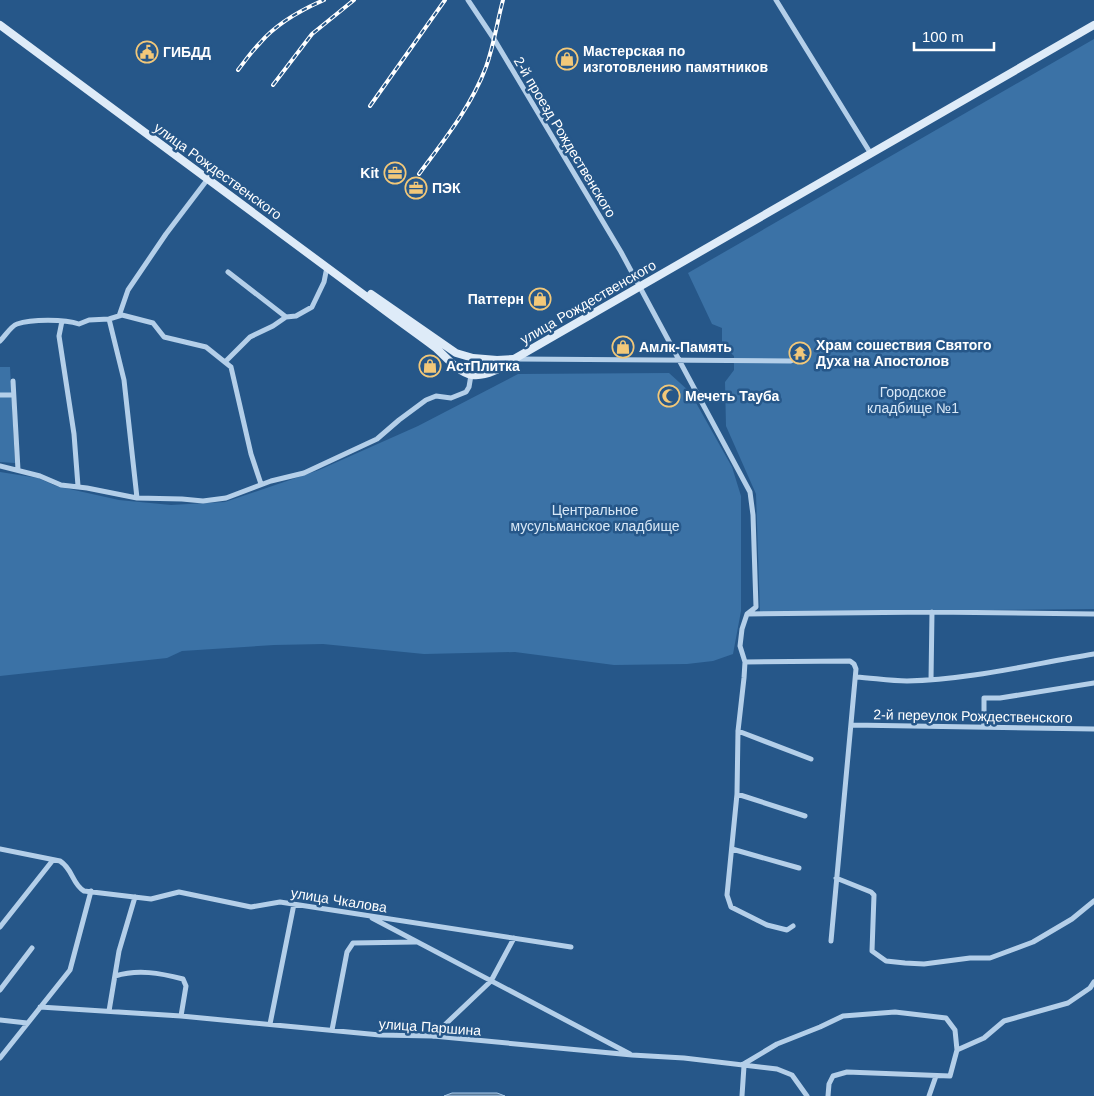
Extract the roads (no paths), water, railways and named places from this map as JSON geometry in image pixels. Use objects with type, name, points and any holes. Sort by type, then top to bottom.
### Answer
[{"type":"main road","name":"улица Рождественского","points":[[0,25],[208,180],[307,251],[437,349],[460,369],[471,375],[484,374],[498,369],[1094,25]]},
{"type":"main road","points":[[307,251],[456,352],[469,357],[474,368],[471,375]]},
{"type":"main road","points":[[460,369],[461,358],[514,359]]},
{"type":"street","name":"2-й проезд Рождественского","points":[[468,0],[494,39],[621,252],[750,492],[753,515],[756,607],[748,614]]},
{"type":"street","points":[[776,0],[871,154]]},
{"type":"street","points":[[120,316],[128,290],[166,234],[208,180]]},
{"type":"street","points":[[225,362],[250,337],[273,326],[286,317],[296,316],[312,307],[324,282],[327,267]]},
{"type":"street","points":[[228,272],[286,317]]},
{"type":"street","points":[[0,341],[15,324],[46,320],[69,320],[79,324],[89,320],[109,319],[120,316],[154,323],[164,337],[206,346],[231,367],[251,454],[261,484]]},
{"type":"street","points":[[109,319],[124,380],[136,498]]},
{"type":"street","points":[[62,321],[59,336],[74,434],[78,486]]},
{"type":"street","points":[[514,359],[791,361]]},
{"type":"street","points":[[0,466],[40,476],[61,484],[136,498],[210,500],[226,498],[261,484],[304,473],[377,439],[426,400],[436,396],[450,398],[466,392],[471,375]]},
{"type":"street","points":[[13,381],[18,470]]},
{"type":"street","points":[[0,395],[13,394]]},
{"type":"street","points":[[931,680],[932,612]]},
{"type":"street","points":[[794,926],[787,930],[766,925],[731,907],[727,895],[737,794],[738,731],[745,662],[740,646],[742,629],[748,614],[932,612],[1094,614]]},
{"type":"street","points":[[856,677],[904,681],[931,680],[1094,654]]},
{"type":"street","points":[[745,662],[850,661],[856,669],[831,940]]},
{"type":"street","points":[[984,727],[984,698],[1009,697],[1094,683]]},
{"type":"street","name":"2-й переулок Рождественского","points":[[852,725],[1094,729]]},
{"type":"street","points":[[738,731],[811,759]]},
{"type":"street","points":[[737,794],[805,816]]},
{"type":"street","points":[[0,849],[60,861],[67,865],[78,888],[91,892],[70,970],[0,1058]]},
{"type":"street","points":[[732,849],[799,868]]},
{"type":"street","points":[[0,927],[53,860]]},
{"type":"street","points":[[836,878],[871,892],[874,895],[872,951],[886,961],[906,964],[990,958],[1033,942],[1072,919],[1094,901]]},
{"type":"street","name":"улица Чкалова","points":[[91,892],[151,899],[179,892],[251,907],[280,902],[571,947]]},
{"type":"street","points":[[109,1011],[119,950],[135,897]]},
{"type":"street","points":[[270,1024],[294,904]]},
{"type":"street","points":[[367,916],[632,1055]]},
{"type":"street","points":[[433,1036],[490,981],[514,938]]},
{"type":"street","points":[[332,1030],[347,952],[354,943],[417,942]]},
{"type":"street","points":[[0,990],[32,948]]},
{"type":"street","points":[[114,976],[127,972],[146,972],[183,979],[186,986],[181,1016]]},
{"type":"street","points":[[957,1050],[984,1038],[1004,1021],[1068,1003],[1090,988],[1094,982]]},
{"type":"street","name":"улица Паршина","points":[[40,1007],[181,1016],[397,1036],[433,1036],[632,1055],[684,1058],[777,1069],[792,1075],[807,1096]]},
{"type":"street","points":[[742,1096],[743,1065],[778,1044],[843,1016],[895,1012],[946,1018],[955,1030],[957,1050],[950,1076],[847,1072],[833,1076],[829,1084],[828,1096]]},
{"type":"street","points":[[0,1020],[27,1023]]},
{"type":"street","points":[[929,1096],[936,1076]]},
{"type":"railway","points":[[238,70],[254,49],[274,29],[298,13],[324,0]]},
{"type":"railway","points":[[273,85],[312,34],[354,0]]},
{"type":"railway","points":[[370,106],[445,0]]},
{"type":"railway","points":[[419,174],[456,123],[480,82],[491,50],[503,0]]},
{"type":"place","name":"ГИБДД","points":[[147,52]]},
{"type":"place","name":"Мастерская по изготовлению памятников","points":[[567,59]]},
{"type":"place","name":"Kit","points":[[395,173]]},
{"type":"place","name":"ПЭК","points":[[416,188]]},
{"type":"place","name":"Паттерн","points":[[540,299]]},
{"type":"place","name":"Амлк-Память","points":[[623,347]]},
{"type":"place","name":"Храм сошествия Святого Духа на Апостолов","points":[[800,353]]},
{"type":"place","name":"АстПлитка","points":[[430,366]]},
{"type":"place","name":"Мечеть Тауба","points":[[669,396]]},
{"type":"park label","name":"Городское кладбище №1","points":[[913,400]]},
{"type":"park label","name":"Центральное мусульманское кладбище","points":[[595,518]]}]
